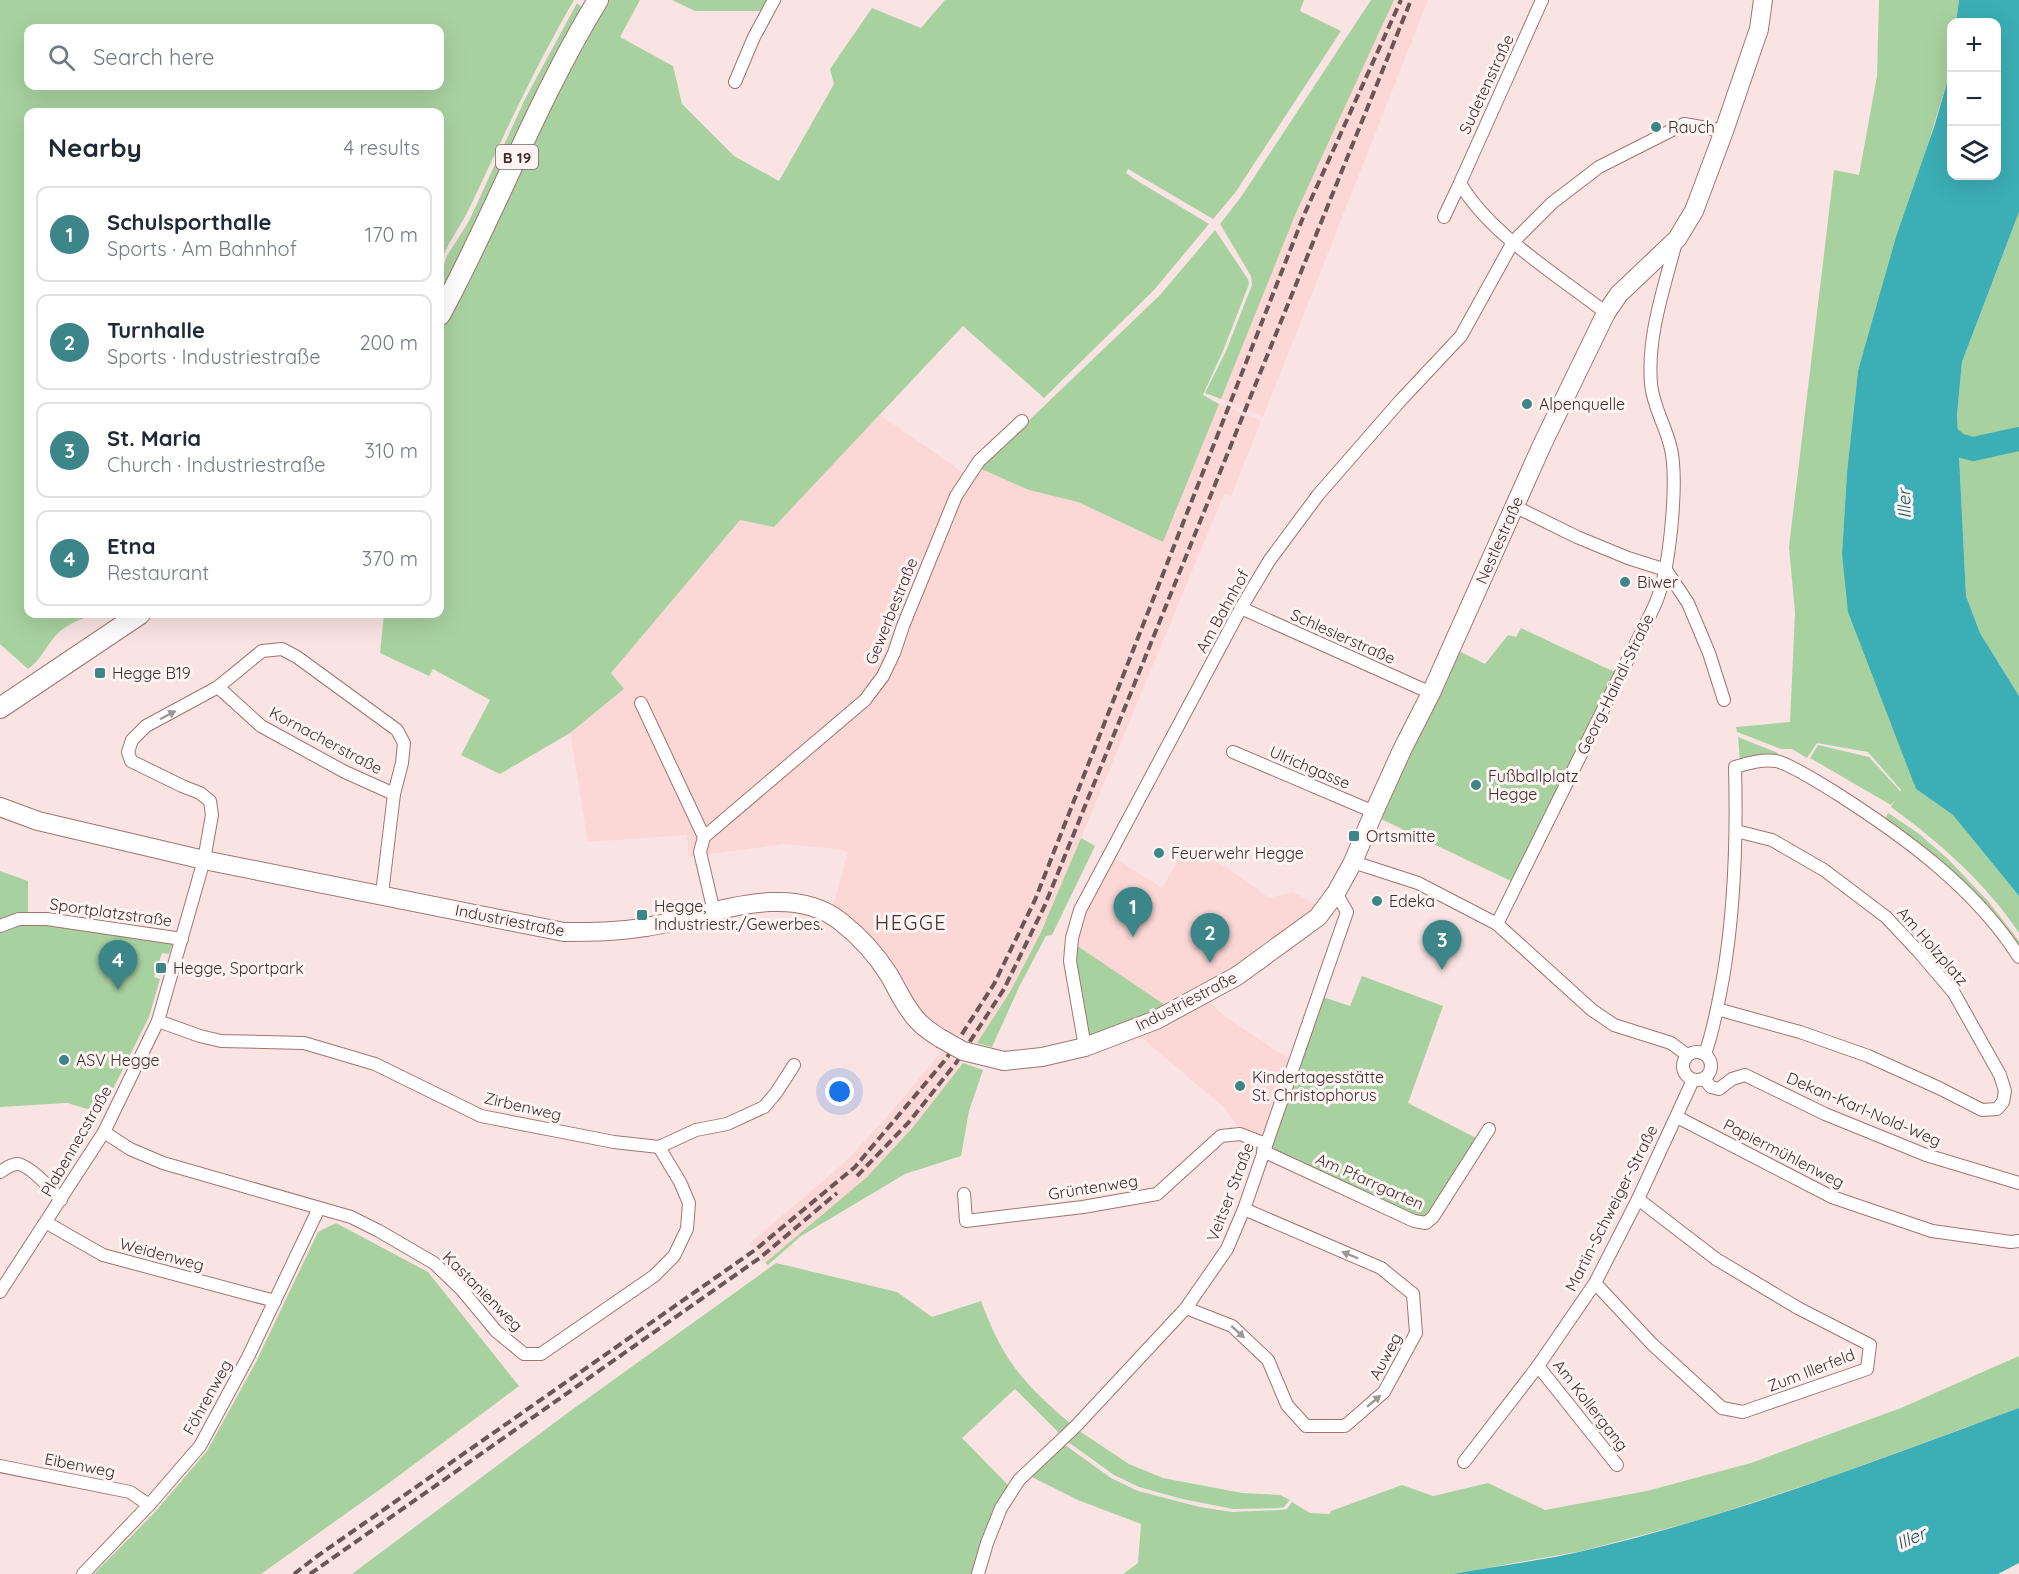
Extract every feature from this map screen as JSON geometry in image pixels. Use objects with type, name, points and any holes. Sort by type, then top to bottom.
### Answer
[{"type":"main road","name":"B 19","points":[[444,307],[465,268],[541,105],[598,0]]},
{"type":"main road","points":[[0,708],[134,618]]},
{"type":"street","points":[[735,82],[774,0]]},
{"type":"street","name":"Sudetenstraße","points":[[1444,217],[1542,0]]},
{"type":"street","name":"Georg-Haindl-Straße","points":[[1497,924],[1659,596],[1666,570],[1671,527],[1673,474],[1671,447],[1659,417],[1651,386],[1650,347],[1677,239],[1694,211],[1724,131],[1759,29],[1763,0]]},
{"type":"street","name":"Am Bahnhof","points":[[1085,1047],[1070,961],[1072,938],[1080,910],[1241,608],[1269,561],[1318,495],[1400,401],[1461,336],[1513,242],[1558,197],[1599,167],[1683,124],[1724,131]]},
{"type":"street","points":[[1460,183],[1469,200],[1513,242],[1606,314]]},
{"type":"street","name":"Nestlestraße","points":[[1353,862],[1514,506],[1606,314],[1626,287],[1677,239]]},
{"type":"street","name":"Gewerbestraße","points":[[704,837],[865,700],[883,676],[894,653],[956,496],[979,461],[1022,421]]},
{"type":"street","points":[[1514,506],[1577,537],[1628,558],[1666,570],[1688,603],[1709,653],[1724,700]]},
{"type":"street","name":"Schlesierstraße","points":[[1241,608],[1431,693]]},
{"type":"street","points":[[218,687],[262,651],[282,650],[297,657],[397,730],[404,743],[402,763],[394,794],[382,894]]},
{"type":"street","name":"Plabennecstraße","points":[[0,1292],[62,1200],[104,1132],[158,1021],[204,860],[212,815],[210,801],[200,793],[131,761],[128,752],[132,740],[146,726],[218,687]]},
{"type":"street","name":"Kornacherstraße","points":[[218,687],[261,726],[345,772],[394,794]]},
{"type":"street","points":[[640,703],[704,837],[700,852],[714,912]]},
{"type":"street","name":"Ulrichgasse","points":[[1233,752],[1374,812]]},
{"type":"street","points":[[1705,1054],[1717,1009],[1728,945],[1735,880],[1737,831],[1735,767],[1755,761],[1777,761],[1817,781],[1882,822],[1925,855],[1954,882],[2004,934],[2019,957]]},
{"type":"street","name":"Industriestraße","points":[[0,807],[38,821],[204,860],[564,932],[604,933],[646,927],[762,902],[803,905],[826,912],[858,936],[889,975],[917,1021],[963,1051],[1004,1061],[1042,1057],[1085,1047],[1156,1020],[1237,976],[1318,917],[1336,893],[1353,862]]},
{"type":"street","name":"Am Holzplatz","points":[[1717,1009],[1800,1032],[1868,1056],[1982,1110],[1997,1109],[2003,1102],[2005,1091],[2000,1075],[1954,993],[1886,916],[1824,870],[1772,840],[1737,831]]},
{"type":"street","points":[[1353,862],[1418,883],[1497,924],[1592,1010],[1614,1025],[1671,1043],[1687,1055]]},
{"type":"street","name":"Veitser Straße","points":[[978,1574],[1001,1508],[1019,1480],[1076,1426],[1186,1308],[1227,1249],[1244,1209],[1347,912],[1336,893]]},
{"type":"street","name":"Sportplatzstraße","points":[[0,926],[18,919],[47,919],[182,939]]},
{"type":"street","name":"Zirbenweg","points":[[158,1021],[221,1041],[304,1043],[375,1064],[481,1116],[614,1142],[659,1148]]},
{"type":"street","points":[[1696,1051],[1705,1054],[1712,1066],[1708,1076],[1698,1079],[1686,1076],[1683,1062],[1687,1055],[1696,1051]]},
{"type":"street","points":[[659,1148],[696,1130],[727,1124],[764,1107],[795,1065]]},
{"type":"street","name":"Dekan-Karl-Nold-Weg","points":[[1698,1079],[1719,1089],[1732,1079],[1745,1075],[1825,1114],[1926,1155],[2019,1183]]},
{"type":"street","name":"Martin-Schweiger-Straße","points":[[1464,1462],[1538,1366],[1595,1283],[1698,1079]]},
{"type":"street","name":"Papiermühlenweg","points":[[1677,1117],[1832,1197],[1932,1231],[2011,1242],[2019,1241]]},
{"type":"street","name":"Am Pfarrgarten","points":[[1265,1148],[1414,1221],[1426,1223],[1433,1217],[1489,1130]]},
{"type":"street","name":"Kastanienweg","points":[[104,1132],[130,1149],[163,1163],[351,1217],[379,1231],[434,1263],[462,1290],[496,1331],[524,1354],[541,1354],[654,1276],[674,1256],[687,1229],[689,1203],[659,1148]]},
{"type":"street","name":"Grüntenweg","points":[[964,1194],[966,1221],[1083,1207],[1157,1194],[1221,1137],[1240,1134],[1265,1148]]},
{"type":"street","points":[[0,1172],[18,1164],[26,1167],[62,1200]]},
{"type":"street","name":"Zum Illerfeld","points":[[1595,1283],[1652,1344],[1722,1408],[1743,1412],[1867,1369],[1870,1345],[1798,1308],[1716,1259],[1638,1199]]},
{"type":"street","name":"Föhrenweg","points":[[83,1574],[149,1505],[200,1446],[248,1357],[319,1208]]},
{"type":"street","name":"Auweg","points":[[1186,1308],[1232,1326],[1268,1360],[1287,1405],[1306,1426],[1345,1426],[1384,1392],[1416,1333],[1413,1294],[1381,1268],[1244,1209]]},
{"type":"street","name":"Weidenweg","points":[[47,1223],[103,1255],[275,1301]]},
{"type":"street","name":"Am Kollergang","points":[[1538,1366],[1617,1465]]},
{"type":"street","name":"Eibenweg","points":[[0,1466],[130,1492],[149,1505]]},
{"type":"shaded area","points":[[1394,0],[1428,0],[1263,417],[1221,399],[1296,213]]},
{"type":"shaded area","points":[[1219,404],[1261,421],[1231,496],[1224,494],[1052,908],[1010,992],[977,1043],[954,1034],[924,1015],[843,913],[833,906],[848,852],[839,849],[783,844],[689,857],[687,835],[588,842],[570,733],[624,690],[611,673],[740,520],[774,527],[879,414],[971,478],[979,468],[1029,490],[1078,502],[1162,542]]},
{"type":"shaded area","points":[[1187,845],[1229,869],[1269,898],[1292,892],[1321,906],[1271,948],[1168,1007],[1076,945],[1085,911],[1115,858],[1162,888]]},
{"type":"shaded area","name":"Kindertagesstätte St. Christophorus","points":[[1209,999],[1218,1011],[1273,1049],[1291,1058],[1262,1137],[1240,1130],[1225,1108],[1137,1034]]},
{"type":"shaded area","points":[[941,1052],[963,1063],[914,1126],[867,1177],[765,1263],[750,1243],[846,1161],[893,1110]]},
{"type":"green space","points":[[0,0],[574,0],[533,76],[470,207],[444,254],[444,108],[24,108],[24,618],[84,618],[61,630],[39,659],[28,669],[0,644]]},
{"type":"green space","points":[[606,0],[640,0],[620,37],[673,66],[682,104],[734,156],[779,181],[834,84],[830,69],[872,8],[921,28],[945,0],[1304,0],[1300,11],[1341,31],[1235,193],[1213,219],[1128,169],[1126,173],[1136,180],[1209,224],[1154,290],[1044,398],[963,326],[774,527],[740,520],[611,673],[624,689],[570,733],[500,774],[461,755],[490,700],[433,669],[429,676],[380,653],[384,618],[444,618],[444,321],[470,271],[546,107]]},
{"type":"green space","points":[[672,0],[768,0],[762,11],[695,11]]},
{"type":"green space","points":[[1371,0],[1394,0],[1296,213],[1221,399],[1205,393],[1226,351],[1252,285],[1251,276],[1220,224],[1241,197]]},
{"type":"green space","points":[[1879,0],[1959,0],[1957,18],[1947,18],[1947,82],[1858,371],[1847,472],[1842,554],[1916,789],[1953,815],[2019,896],[2019,933],[1992,897],[1961,864],[1891,807],[1895,800],[1891,805],[1810,758],[1818,745],[1869,757],[1901,792],[1868,752],[1817,743],[1807,758],[1792,749],[1781,749],[1737,732],[1736,727],[1790,722],[1795,613],[1789,547],[1834,170],[1859,175],[1877,76]]},
{"type":"green space","points":[[577,3],[584,9],[444,292],[444,265],[447,256],[469,221],[525,99]]},
{"type":"green space","points":[[2019,212],[2019,696],[1980,633],[1966,596],[1957,415],[1962,362]]},
{"type":"green space","points":[[1215,230],[1248,279],[1249,284],[1203,395],[1219,404],[1163,542],[1078,502],[1029,490],[979,468],[1160,295]]},
{"type":"green space","name":"Fußballplatz Hegge","points":[[1521,628],[1617,673],[1513,882],[1377,817],[1457,650],[1485,664],[1508,635],[1516,637]]},
{"type":"green space","points":[[1738,737],[1778,753],[1776,759],[1740,762]]},
{"type":"green space","points":[[1888,813],[1918,833],[1947,858],[1988,901],[2019,941],[2019,953],[1957,878],[1913,838],[1885,819]]},
{"type":"green space","points":[[1081,838],[1095,846],[1052,935],[1046,936],[1020,985],[992,1047],[977,1043],[1010,992],[1041,932]]},
{"type":"green space","points":[[0,871],[28,881],[28,916],[0,923]]},
{"type":"green space","name":"ASV Hegge","points":[[46,921],[173,942],[169,954],[162,953],[154,977],[160,979],[149,1017],[101,1113],[67,1103],[0,1107],[0,929],[18,922]]},
{"type":"green space","points":[[1076,945],[1168,1007],[1088,1039],[1075,962]]},
{"type":"green space","points":[[1362,976],[1443,1006],[1408,1103],[1478,1139],[1425,1218],[1415,1218],[1270,1150],[1323,997],[1350,1006]]},
{"type":"green space","points":[[963,1063],[983,1070],[969,1111],[961,1156],[905,1174],[801,1236],[768,1265],[765,1263],[867,1177],[914,1126]]},
{"type":"green space","points":[[336,1223],[428,1272],[519,1386],[389,1483],[261,1574],[94,1574],[155,1512],[207,1451],[256,1362],[318,1232]]},
{"type":"green space","points":[[776,1263],[897,1292],[932,1317],[981,1301],[1010,1361],[1029,1385],[1072,1425],[1061,1435],[1015,1389],[962,1438],[1011,1488],[973,1574],[352,1574],[573,1409]]},
{"type":"green space","points":[[2019,1356],[2019,1408],[1830,1477],[1699,1520],[1582,1551],[1453,1574],[1123,1574],[1138,1563],[1141,1524],[1078,1500],[1028,1475],[1061,1442],[1111,1478],[1138,1491],[1200,1507],[1232,1512],[1287,1509],[1292,1502],[1310,1513],[1330,1514],[1331,1511],[1402,1485],[1433,1496],[1488,1483],[1545,1510],[1647,1491],[1751,1463],[1901,1408]]},
{"type":"green space","points":[[1075,1428],[1129,1464],[1163,1478],[1242,1493],[1280,1495],[1290,1500],[1284,1507],[1279,1508],[1233,1509],[1182,1499],[1139,1487],[1114,1475],[1064,1439]]},
{"type":"water","name":"Iller","points":[[1959,0],[2019,0],[2019,212],[1962,362],[1957,415],[1966,596],[1980,633],[2019,696],[2019,896],[1953,815],[1916,789],[1848,612],[1842,554],[1847,472],[1858,371],[1896,237],[1947,83],[1947,180],[2001,180],[2001,18],[1957,18]]},
{"type":"water","name":"Iller","points":[[2019,1408],[2019,1563],[1998,1574],[1453,1574],[1583,1551],[1694,1521],[1803,1486]]},
{"type":"waterway","points":[[1934,425],[1958,445],[1973,449],[2019,439]]},
{"type":"railway","points":[[294,1574],[755,1250],[855,1167],[946,1059],[994,984],[1035,900],[1304,215],[1401,0]]},
{"type":"railway","points":[[857,1176],[909,1122],[956,1063],[1004,989],[1045,905],[1411,0]]},
{"type":"railway","points":[[310,1574],[761,1257],[837,1193]]},
{"type":"place","name":"Rauch","points":[[1656,127]]},
{"type":"place","name":"Alpenquelle","points":[[1527,404]]},
{"type":"place","name":"Biwer","points":[[1625,582]]},
{"type":"place","name":"Hegge B19","points":[[100,673]]},
{"type":"place","name":"Fußballplatz Hegge","points":[[1476,785]]},
{"type":"place","name":"Ortsmitte","points":[[1354,836]]},
{"type":"place","name":"Feuerwehr Hegge","points":[[1159,853]]},
{"type":"place","name":"Edeka","points":[[1377,901]]},
{"type":"place","name":"Hegge, Industriestr./Gewerbes.","points":[[642,915]]},
{"type":"place","name":"Schulsporthalle","points":[[1133,937]]},
{"type":"place","name":"Turnhalle","points":[[1210,963]]},
{"type":"place","name":"Hegge, Sportpark","points":[[161,968]]},
{"type":"place","name":"St. Maria","points":[[1442,970]]},
{"type":"place","name":"Etna","points":[[118,990]]},
{"type":"place","name":"ASV Hegge","points":[[64,1060]]},
{"type":"place","name":"Kindertagesstätte St. Christophorus","points":[[1240,1086]]},
{"type":"district","name":"HEGGE","points":[[911,922]]}]
